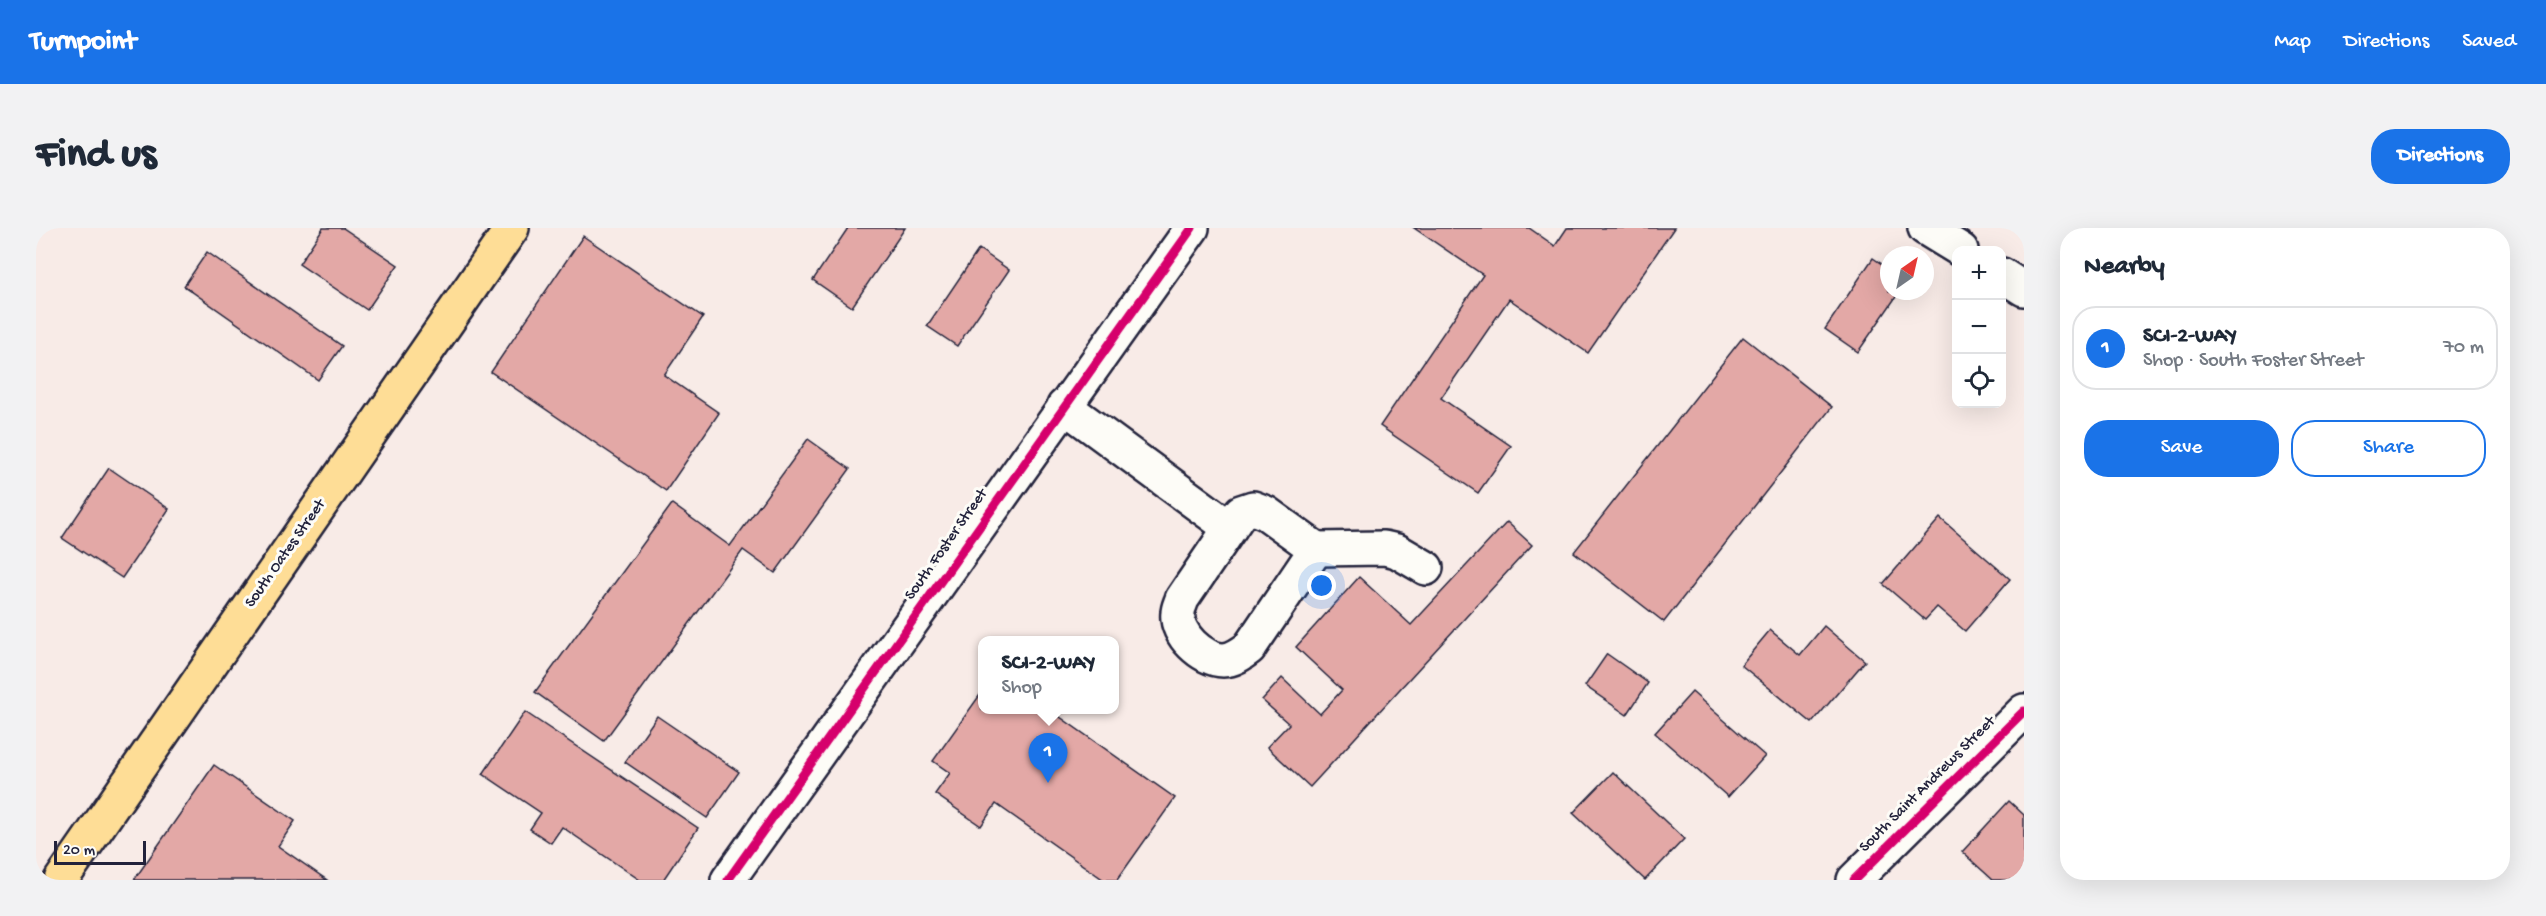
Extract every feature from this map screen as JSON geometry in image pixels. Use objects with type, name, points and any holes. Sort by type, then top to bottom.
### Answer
[{"type":"main road","name":"South Oates Street","points":[[61,880],[512,228]]},
{"type":"street","name":"South Foster Street","points":[[728,880],[1192,228]]},
{"type":"street","points":[[1925,228],[1954,246]]},
{"type":"street","points":[[2006,278],[2024,289]]},
{"type":"street","points":[[1064,406],[1230,528]]},
{"type":"street","points":[[1316,549],[1249,648],[1235,658],[1222,660],[1205,654],[1185,637],[1178,613],[1182,599],[1241,512],[1253,508],[1266,513],[1316,549],[1384,548],[1397,551],[1426,568]]},
{"type":"street","name":"South Saint Andrews Street","points":[[1854,880],[2024,711]]},
{"type":"building","points":[[323,228],[343,228],[398,265],[367,310],[299,264]]},
{"type":"building","points":[[848,228],[905,228],[852,307],[813,280]]},
{"type":"building","points":[[1414,228],[1529,228],[1555,246],[1567,228],[1674,228],[1588,353],[1509,299],[1441,398],[1511,446],[1478,493],[1380,426],[1483,275]]},
{"type":"building","points":[[583,236],[703,317],[664,375],[719,413],[666,491],[491,372]]},
{"type":"building","points":[[979,249],[1009,270],[957,346],[927,326]]},
{"type":"building","points":[[207,252],[342,346],[318,380],[184,286]]},
{"type":"building","points":[[1873,258],[1880,263],[1880,300],[1894,300],[1858,352],[1825,329]]},
{"type":"building","points":[[1743,337],[1832,407],[1664,622],[1574,552]]},
{"type":"building","points":[[808,439],[850,469],[775,573],[743,550],[604,741],[535,692],[672,504],[730,546]]},
{"type":"building","points":[[109,468],[169,509],[122,578],[62,538]]},
{"type":"building","points":[[1940,518],[2010,579],[1965,631],[1937,607],[1925,620],[1883,584]]},
{"type":"building","points":[[1507,522],[1532,545],[1310,787],[1267,747],[1289,724],[1262,700],[1282,678],[1320,714],[1342,690],[1296,647],[1359,577],[1411,625]]},
{"type":"building","points":[[1824,626],[1865,661],[1812,723],[1741,665],[1770,630],[1800,655]]},
{"type":"building","points":[[1607,654],[1648,683],[1627,715],[1585,686]]},
{"type":"building","points":[[1692,692],[1765,756],[1728,797],[1655,733]]},
{"type":"building","points":[[978,698],[978,714],[1056,714],[1175,798],[1117,880],[1104,880],[996,804],[981,826],[935,794],[950,773],[933,761]]},
{"type":"building","points":[[525,712],[698,828],[663,880],[640,880],[562,827],[551,843],[530,829],[541,813],[483,774]]},
{"type":"building","points":[[657,716],[739,772],[707,818],[625,762]]},
{"type":"building","points":[[214,765],[295,821],[278,846],[327,880],[134,880]]},
{"type":"building","points":[[1613,772],[1684,839],[1645,880],[1573,813]]},
{"type":"building","points":[[2009,801],[2024,815],[2024,880],[1993,880],[1962,852]]},
{"type":"cycle path","points":[[728,880],[1192,228]]},
{"type":"cycle path","points":[[1854,880],[2024,711]]},
{"type":"place","name":"SCI-2-WAY","points":[[1048,783]]}]
